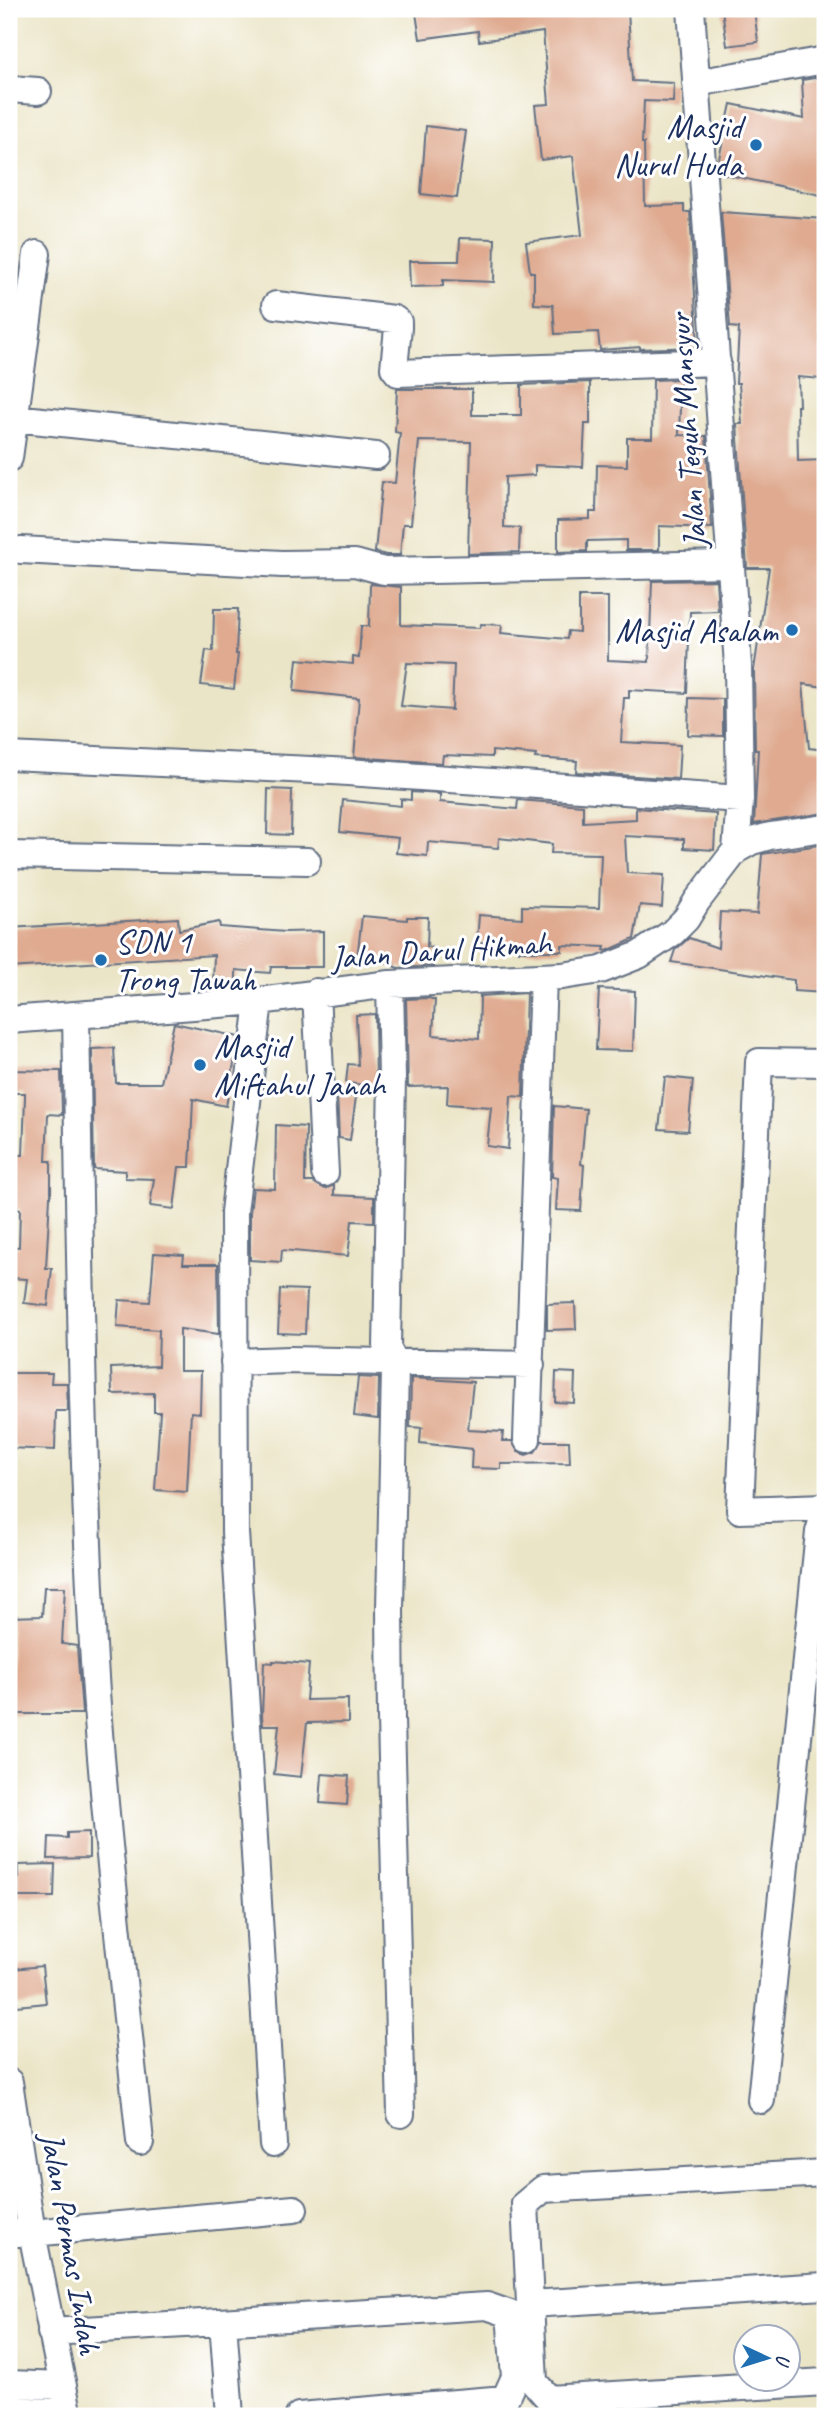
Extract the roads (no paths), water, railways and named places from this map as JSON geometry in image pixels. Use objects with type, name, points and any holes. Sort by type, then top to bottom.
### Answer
[{"type":"street","name":"Jalan Teguh Mansyur","points":[[691,9],[738,665],[740,799],[736,850]]},
{"type":"street","points":[[696,83],[825,60]]},
{"type":"street","points":[[9,89],[38,92]]},
{"type":"street","points":[[9,458],[37,254]]},
{"type":"street","points":[[276,305],[394,319],[398,322],[394,368],[398,373],[716,362]]},
{"type":"street","points":[[14,418],[376,456]]},
{"type":"street","points":[[21,550],[282,564],[355,563],[384,571],[729,564]]},
{"type":"street","points":[[9,756],[333,771],[740,799]]},
{"type":"street","name":"Jalan Darul Hikmah","points":[[9,1020],[259,1001],[390,984],[543,977],[601,970],[656,945],[686,919],[736,850],[752,841],[770,836],[825,828]]},
{"type":"street","points":[[9,855],[307,861]]},
{"type":"street","points":[[527,1439],[543,977]]},
{"type":"street","points":[[390,984],[392,1078],[387,1348],[394,1361],[391,1705],[401,2114]]},
{"type":"street","points":[[316,992],[324,1173]]},
{"type":"street","points":[[259,1001],[234,1212],[235,1532],[273,2144]]},
{"type":"street","points":[[76,1016],[83,1405],[94,1663],[109,1847],[140,2142]]},
{"type":"street","points":[[761,2100],[818,1532],[825,1510],[740,1510],[759,1062],[825,1063]]},
{"type":"street","points":[[234,1363],[290,1360],[531,1364]]},
{"type":"street","name":"Jalan Permas Indah","points":[[9,2082],[20,2233],[51,2332],[69,2415]]},
{"type":"street","points":[[825,2173],[543,2189],[525,2204],[534,2382],[549,2399],[825,2382]]},
{"type":"street","points":[[20,2233],[294,2209]]},
{"type":"street","points":[[530,2304],[825,2287]]},
{"type":"street","points":[[51,2332],[487,2306],[510,2314],[515,2377],[505,2399],[299,2416]]},
{"type":"street","points":[[223,2322],[230,2416]]},
{"type":"street","points":[[9,2384],[63,2386]]},
{"type":"street","points":[[9,2410],[69,2415]]},
{"type":"place","name":"Masjid Nurul Huda","points":[[756,145]]},
{"type":"place","name":"Masjid Asalam","points":[[792,630]]},
{"type":"place","name":"SDN 1 Trong Tawah","points":[[101,960]]},
{"type":"place","name":"Masjid Miftahul Janah","points":[[200,1065]]}]
